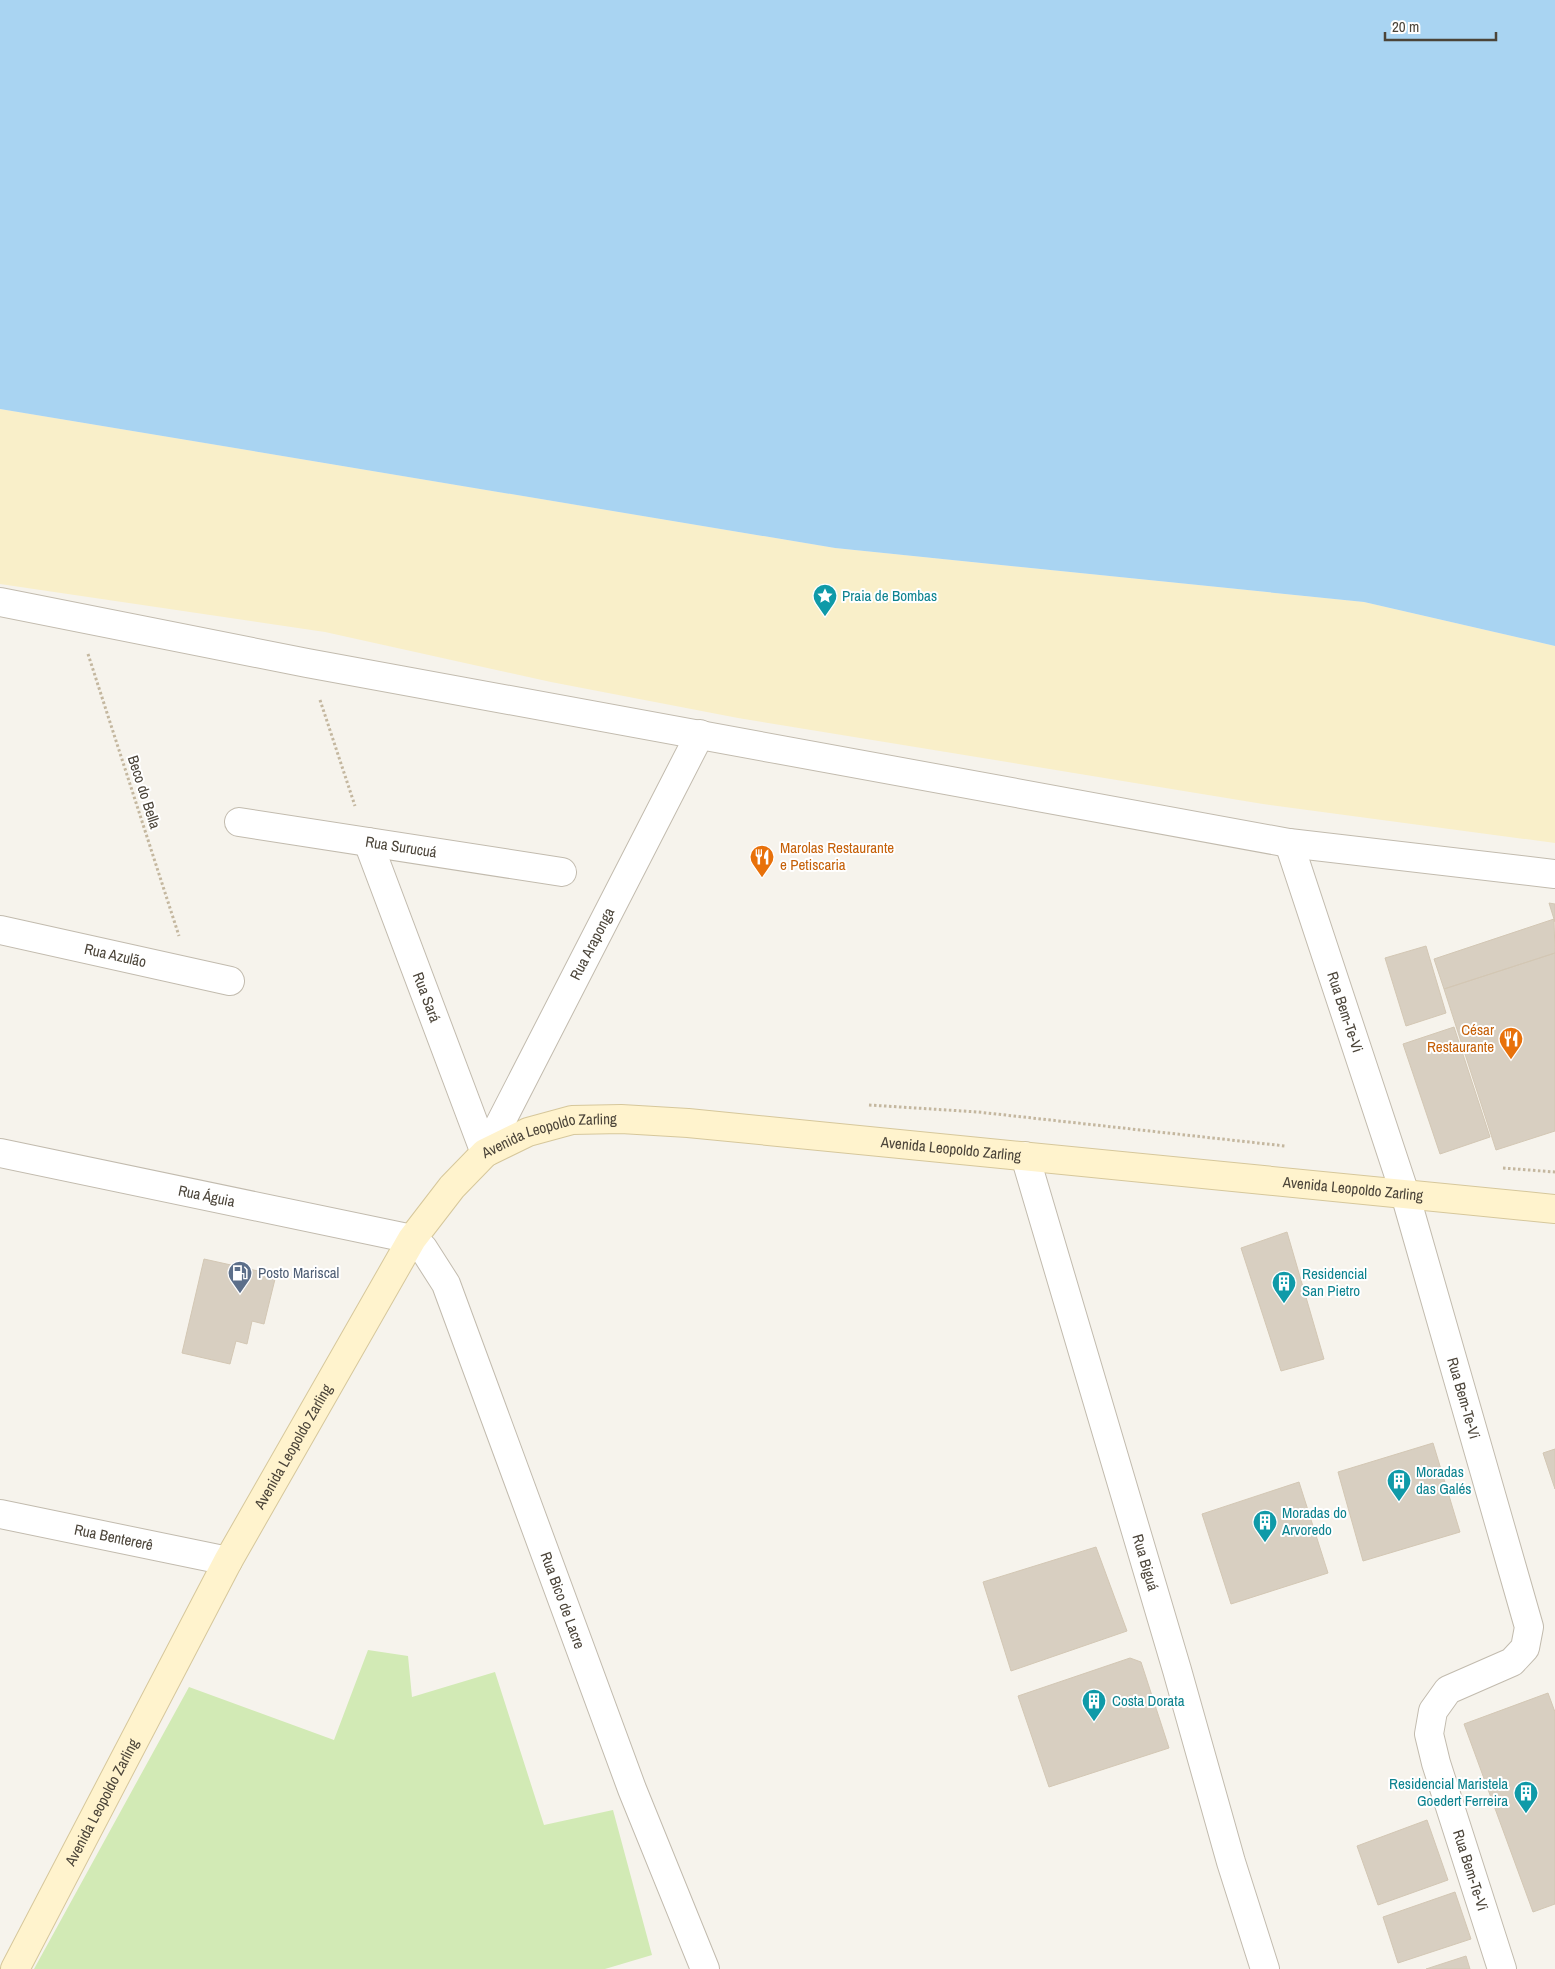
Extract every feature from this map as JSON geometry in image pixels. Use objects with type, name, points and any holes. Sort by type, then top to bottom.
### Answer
[{"type":"main road","name":"Avenida Leopoldo Zarling","points":[[15,1969],[228,1561],[412,1239],[452,1187],[485,1153],[528,1132],[572,1120],[621,1119],[688,1123],[1555,1209]]},
{"type":"street","points":[[0,602],[307,663],[1290,843],[1555,874]]},
{"type":"street","name":"Rua Araponga","points":[[485,1153],[700,734]]},
{"type":"street","name":"Rua Surucuá","points":[[239,822],[562,872]]},
{"type":"street","name":"Rua Sará","points":[[368,842],[485,1153]]},
{"type":"street","name":"Rua Bem-Te-Vi","points":[[1290,843],[1405,1194],[1529,1627],[1525,1648],[1512,1662],[1448,1690],[1433,1711],[1429,1734],[1436,1763],[1502,1969]]},
{"type":"street","name":"Rua Azulão","points":[[0,930],[230,982]]},
{"type":"street","name":"Rua Águia","points":[[0,1153],[412,1239]]},
{"type":"street","name":"Rua Biguá","points":[[1025,1156],[1177,1670],[1231,1862],[1265,1969]]},
{"type":"street","name":"Rua Bico de Lacre","points":[[412,1239],[423,1248],[446,1284],[632,1789],[705,1969]]},
{"type":"street","name":"Rua Bentererê","points":[[0,1514],[228,1561]]},
{"type":"path","name":"Beco do Bella","points":[[76,618],[190,972]]},
{"type":"path","points":[[307,663],[368,842]]},
{"type":"green space","points":[[368,1650],[408,1656],[412,1697],[495,1672],[544,1825],[613,1810],[652,1955],[605,1969],[34,1969],[189,1687],[334,1740]]},
{"type":"sand","name":"Praia de Bombas","points":[[0,409],[835,548],[1364,602],[1555,646],[1555,843],[1263,804],[738,718],[551,682],[325,632],[0,584]]},
{"type":"water","points":[[0,0],[1555,0],[1555,646],[1364,602],[835,548],[0,409]]},
{"type":"building","points":[[1549,903],[1555,904],[1555,922],[1554,919]]},
{"type":"building","points":[[1554,919],[1555,953],[1444,989],[1434,959]]},
{"type":"building","points":[[1426,946],[1446,1013],[1406,1026],[1385,958]]},
{"type":"building","name":"César Restaurante","points":[[1555,953],[1555,1131],[1496,1150],[1444,989]]},
{"type":"building","points":[[1454,1027],[1490,1137],[1440,1154],[1403,1044]]},
{"type":"building","name":"Residencial San Pietro","points":[[1287,1232],[1324,1359],[1281,1371],[1241,1248]]},
{"type":"building","points":[[204,1259],[276,1275],[264,1324],[252,1321],[247,1344],[236,1341],[230,1364],[182,1353]]},
{"type":"building","name":"Moradas das Galés","points":[[1433,1443],[1460,1532],[1363,1561],[1338,1472]]},
{"type":"building","points":[[1555,1449],[1555,1489],[1543,1453]]},
{"type":"building","name":"Moradas do Arvoredo","points":[[1299,1482],[1328,1573],[1231,1604],[1202,1514]]},
{"type":"building","points":[[1096,1547],[1127,1631],[1011,1671],[983,1582]]},
{"type":"building","name":"Costa Dorata","points":[[1130,1658],[1141,1662],[1169,1748],[1049,1787],[1018,1696]]},
{"type":"building","name":"Residencial Maristela Goedert Ferreira","points":[[1548,1693],[1555,1712],[1555,1904],[1533,1912],[1464,1724]]},
{"type":"building","points":[[1427,1820],[1448,1880],[1378,1905],[1357,1846]]},
{"type":"building","points":[[1455,1892],[1471,1939],[1398,1963],[1383,1917]]},
{"type":"building","points":[[1466,1956],[1470,1969],[1426,1969]]},
{"type":"place","name":"Praia de Bombas","points":[[825,617]]},
{"type":"place","name":"Marolas Restaurante e Petiscaria","points":[[762,878]]},
{"type":"place","name":"César Restaurante","points":[[1511,1060]]},
{"type":"place","name":"Posto Mariscal","points":[[240,1294]]},
{"type":"place","name":"Residencial San Pietro","points":[[1284,1304]]},
{"type":"place","name":"Moradas das Galés","points":[[1399,1502]]},
{"type":"place","name":"Moradas do Arvoredo","points":[[1265,1543]]},
{"type":"place","name":"Costa Dorata","points":[[1094,1722]]},
{"type":"place","name":"Residencial Maristela Goedert Ferreira","points":[[1526,1814]]}]
